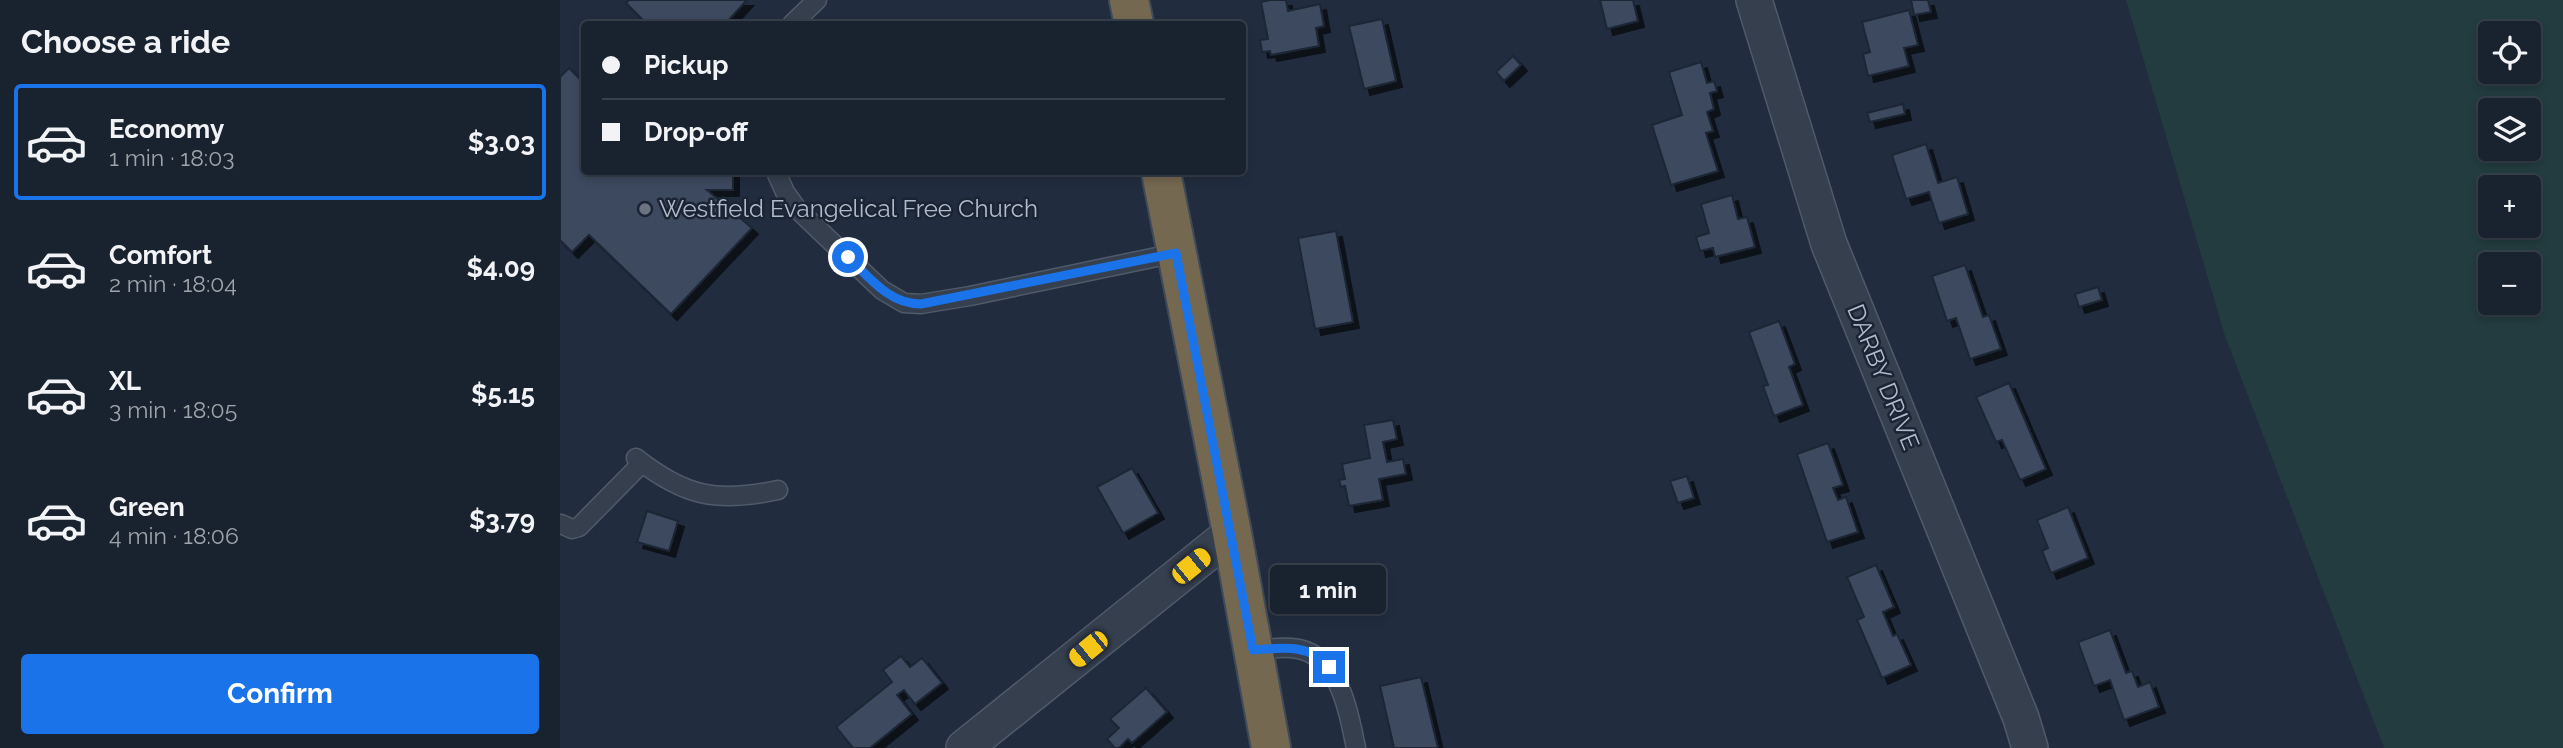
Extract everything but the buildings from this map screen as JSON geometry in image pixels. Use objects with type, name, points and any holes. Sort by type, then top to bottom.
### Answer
[{"type":"highway","points":[[1129,0],[1133,21]]},
{"type":"highway","points":[[1162,175],[1271,748]]},
{"type":"street","name":"DARBY DRIVE","points":[[1754,0],[1829,244],[2021,718],[2030,748]]},
{"type":"street","points":[[964,748],[1232,533]]},
{"type":"lane","points":[[795,21],[817,0]]},
{"type":"lane","points":[[777,175],[785,192],[797,208],[882,290],[904,303],[921,304],[956,299],[1176,253]]},
{"type":"lane","points":[[561,524],[572,529],[579,527],[639,461],[668,481],[709,495],[738,497],[778,490]]},
{"type":"lane","points":[[1253,650],[1291,648],[1320,657],[1337,682],[1349,714],[1356,748]]},
{"type":"green space","points":[[2126,0],[2563,0],[2563,748],[2384,748],[2225,336]]},
{"type":"place","name":"Westfield Evangelical Free Church","points":[[645,209]]},
{"type":"route","points":[[848,257],[888,295],[904,303],[921,304],[1176,253],[1253,650],[1291,648],[1307,651],[1320,657],[1329,667]]}]
